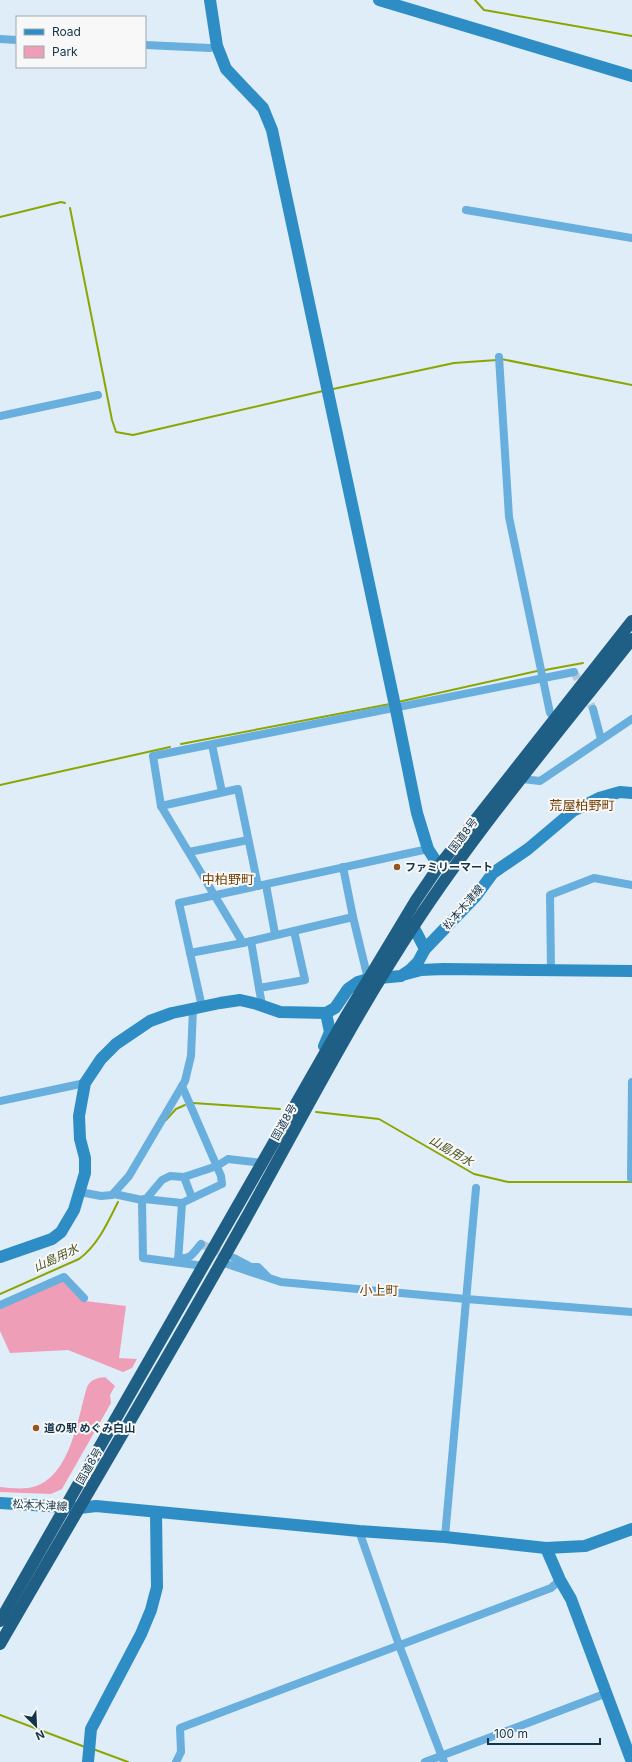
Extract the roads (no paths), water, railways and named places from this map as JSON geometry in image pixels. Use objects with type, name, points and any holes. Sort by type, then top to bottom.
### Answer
[{"type":"highway","name":"国道8号","points":[[0,1621],[301,1094],[416,900],[439,866],[632,621]]},
{"type":"highway","name":"国道8号","points":[[0,1644],[221,1262],[307,1107],[413,926],[440,887],[522,779],[632,639]]},
{"type":"street","points":[[210,0],[217,46],[226,69],[263,108],[272,130],[417,813],[428,849],[439,866]]},
{"type":"street","points":[[379,0],[632,76]]},
{"type":"street","points":[[0,39],[16,40]]},
{"type":"street","points":[[146,45],[210,48],[217,46]]},
{"type":"street","points":[[466,210],[632,238]]},
{"type":"street","points":[[499,360],[505,478],[509,517],[550,713],[556,718]]},
{"type":"street","points":[[0,416],[98,395]]},
{"type":"street","points":[[262,1005],[247,942],[213,895],[161,806],[153,756],[212,745],[395,704],[574,672]]},
{"type":"street","points":[[593,709],[601,739]]},
{"type":"street","points":[[522,779],[540,781],[632,719]]},
{"type":"street","points":[[212,745],[222,792]]},
{"type":"street","points":[[161,806],[238,789],[248,840],[275,934]]},
{"type":"street","name":"松本木津線","points":[[401,976],[418,962],[425,949],[476,896],[493,873],[528,849],[573,811],[599,798],[620,792],[632,793]]},
{"type":"street","points":[[189,852],[248,840]]},
{"type":"street","points":[[114,1194],[129,1176],[182,1086],[191,1056],[197,1008],[190,952],[179,903],[428,849]]},
{"type":"street","points":[[343,867],[368,979]]},
{"type":"street","points":[[551,970],[550,896],[594,878],[632,885]]},
{"type":"street","points":[[190,952],[247,942],[275,934],[353,917]]},
{"type":"street","points":[[413,926],[425,949]]},
{"type":"street","points":[[259,988],[305,980],[294,931]]},
{"type":"street","points":[[0,1257],[52,1239],[61,1232],[74,1210],[85,1173],[85,1158],[80,1139],[79,1116],[86,1083],[102,1059],[116,1044],[150,1021],[172,1013],[240,1000],[262,1005],[280,1012],[326,1013],[335,1008],[348,989],[368,979],[382,979],[401,976],[421,970],[632,971]]},
{"type":"street","points":[[301,1094],[306,1076],[330,1032],[326,1013]]},
{"type":"street","points":[[631,1178],[632,1082]]},
{"type":"street","points":[[0,1101],[86,1083]]},
{"type":"street","points":[[80,1192],[101,1196],[114,1194],[143,1200],[182,1203],[222,1184],[222,1176],[182,1086]]},
{"type":"street","points":[[204,1266],[178,1260],[143,1258],[143,1200],[162,1180],[170,1176],[184,1177],[217,1166],[228,1159],[262,1163]]},
{"type":"street","points":[[184,1177],[192,1198]]},
{"type":"street","points":[[445,1537],[476,1188]]},
{"type":"street","points":[[178,1260],[182,1203]]},
{"type":"street","points":[[178,1260],[191,1256],[201,1244]]},
{"type":"street","points":[[234,1258],[251,1267],[258,1267],[270,1278]]},
{"type":"street","points":[[221,1262],[281,1282],[632,1312]]},
{"type":"street","points":[[0,1305],[64,1276],[84,1298]]},
{"type":"street","name":"松本木津線","points":[[0,1503],[80,1508],[96,1506],[156,1513],[445,1537],[546,1548],[585,1546],[632,1529]]},
{"type":"street","points":[[89,1759],[91,1729],[141,1634],[151,1610],[157,1587],[156,1513]]},
{"type":"street","points":[[359,1531],[399,1645],[443,1759]]},
{"type":"street","points":[[546,1548],[560,1580],[571,1599],[632,1762]]},
{"type":"street","points":[[176,1762],[181,1752],[180,1728],[552,1588],[560,1580]]},
{"type":"street","points":[[424,1762],[443,1759],[607,1693]]},
{"type":"waterway","points":[[475,0],[484,10],[632,36]]},
{"type":"waterway","points":[[0,217],[61,202],[65,203]]},
{"type":"waterway","points":[[70,208],[112,420],[116,432],[133,435],[323,391]]},
{"type":"waterway","points":[[501,359],[632,385]]},
{"type":"waterway","points":[[333,389],[454,363],[497,360]]},
{"type":"waterway","points":[[545,670],[583,663]]},
{"type":"waterway","points":[[398,702],[537,671]]},
{"type":"waterway","points":[[181,744],[390,704]]},
{"type":"waterway","points":[[0,785],[170,747]]},
{"type":"waterway","name":"山島用水","points":[[193,1103],[280,1109]]},
{"type":"waterway","name":"山島用水","points":[[166,1120],[176,1109],[185,1105]]},
{"type":"waterway","name":"山島用水","points":[[316,1112],[379,1119],[474,1174],[508,1182],[632,1182]]},
{"type":"waterway","name":"山島用水","points":[[0,1294],[79,1259],[97,1240],[118,1202]]},
{"type":"waterway","points":[[0,1715],[85,1747]]},
{"type":"waterway","points":[[93,1749],[128,1762]]},
{"type":"tunnel","points":[[574,672],[593,709]]},
{"type":"tunnel","points":[[201,1244],[230,1257]]},
{"type":"place","name":"ファミリーマート","points":[[397,867]]},
{"type":"place","name":"道の駅 めぐみ白山","points":[[36,1428]]},
{"type":"district","name":"荒屋柏野町","points":[[582,805]]},
{"type":"district","name":"中柏野町","points":[[228,879]]},
{"type":"district","name":"小上町","points":[[379,1290]]}]
